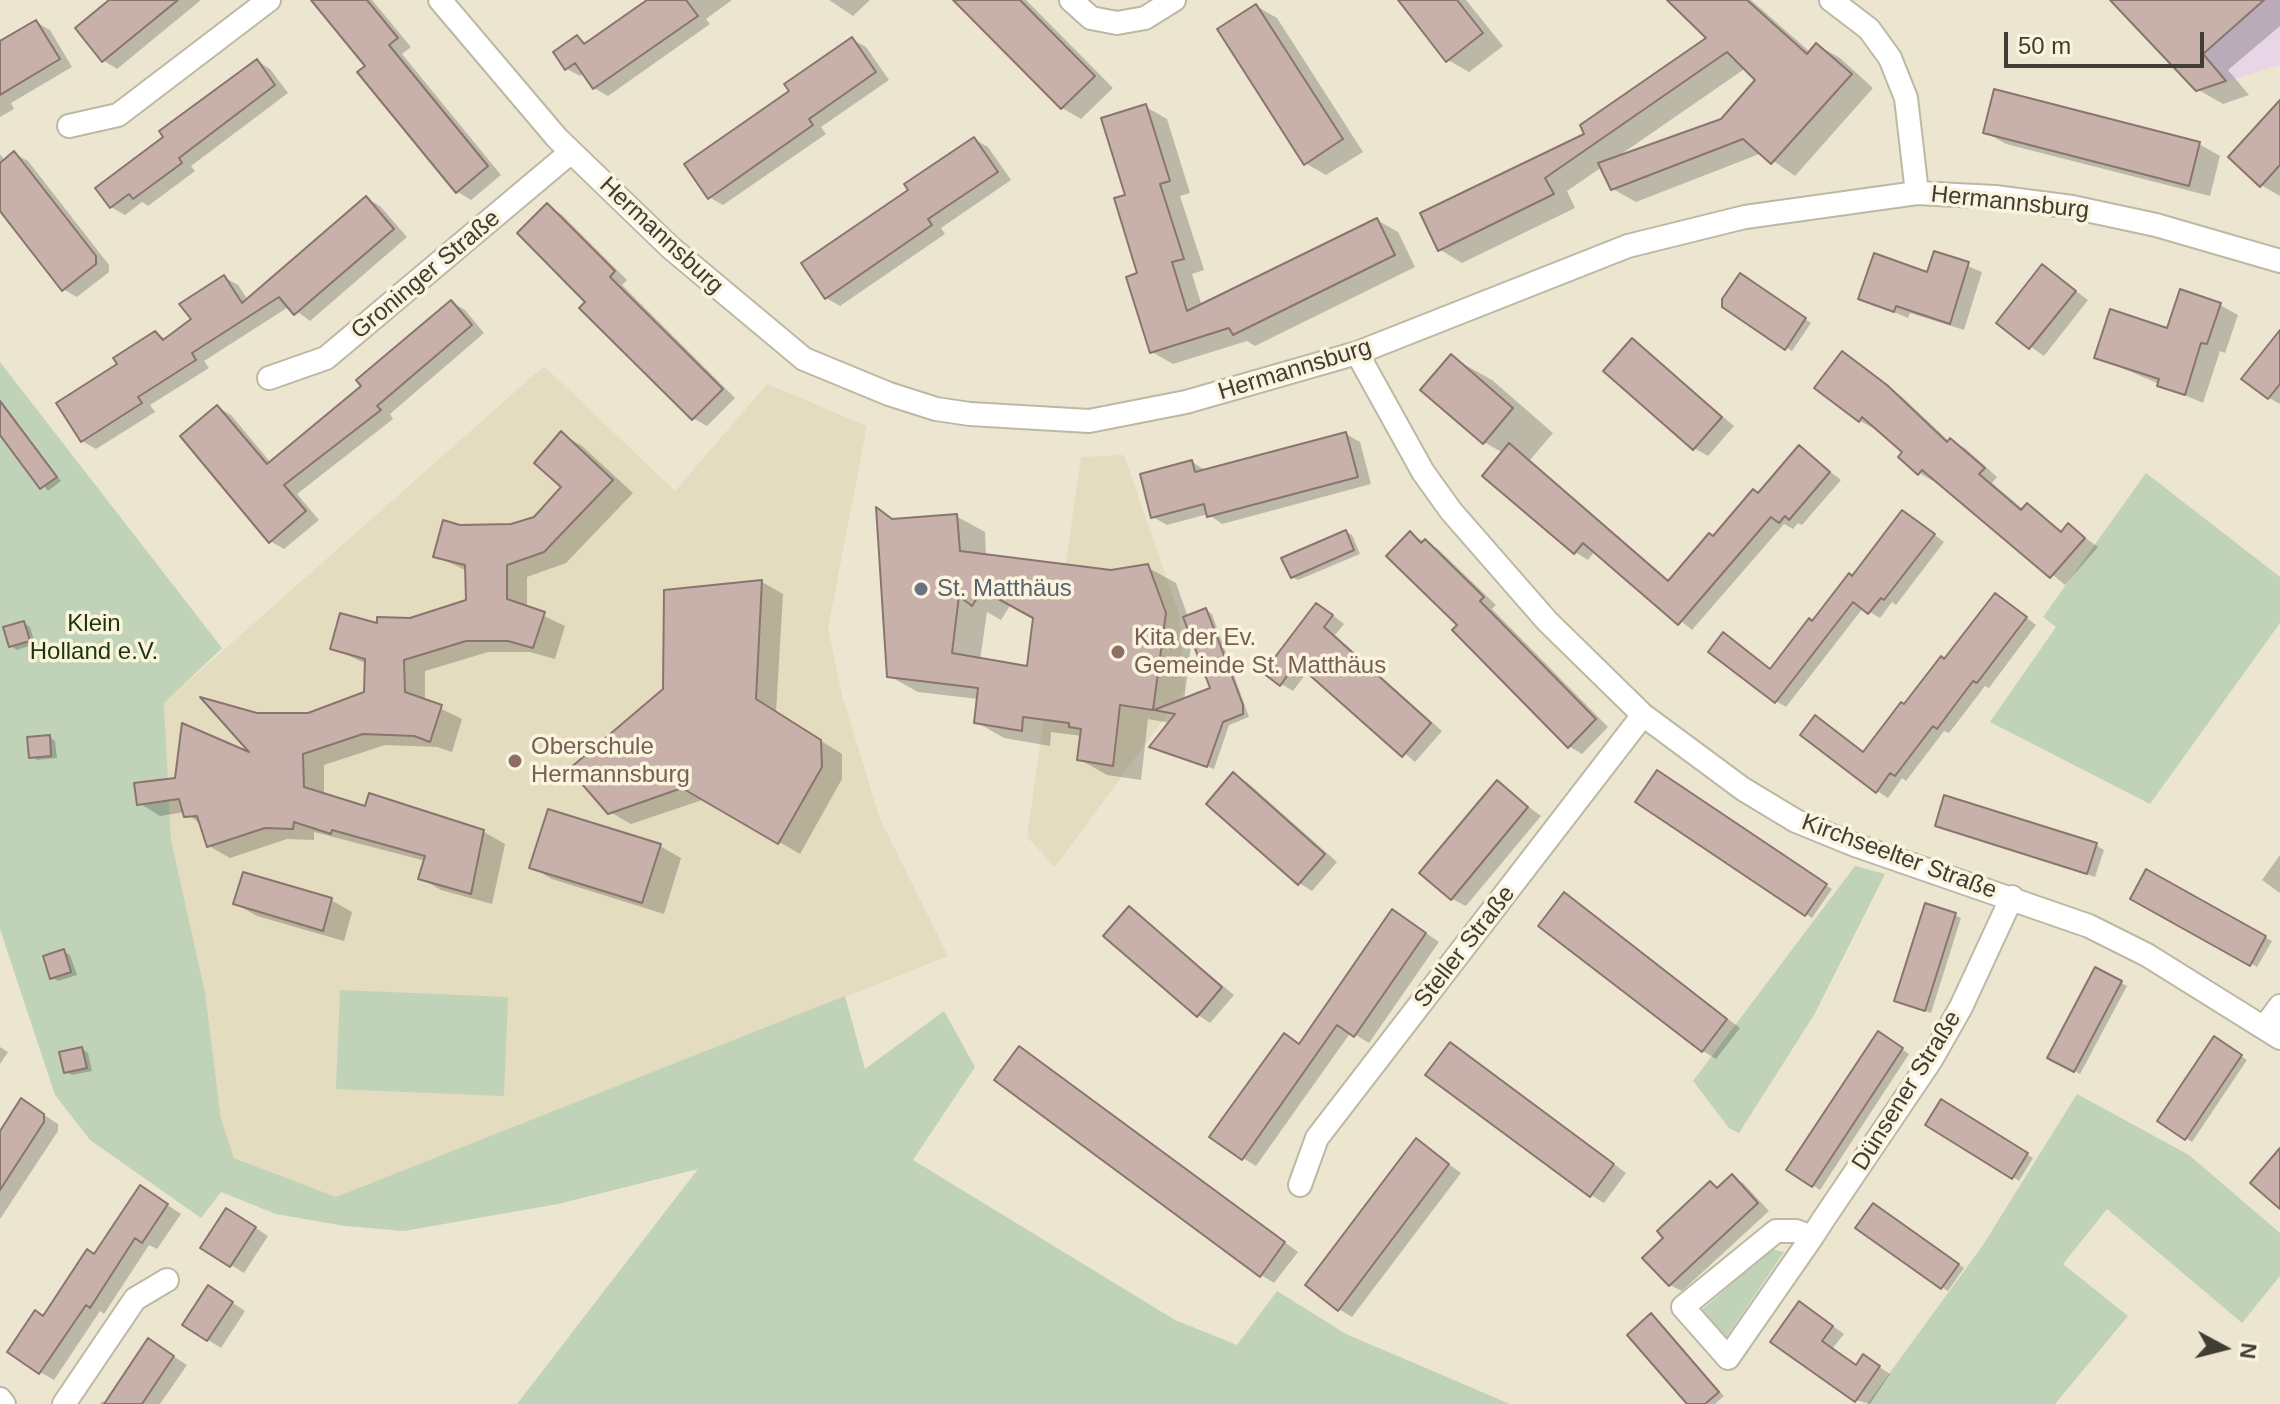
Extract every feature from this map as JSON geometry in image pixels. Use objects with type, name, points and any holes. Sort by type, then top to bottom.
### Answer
[{"type":"street","points":[[69,126],[118,115],[269,0]]},
{"type":"street","name":"Hermannsburg","points":[[440,0],[571,152],[695,270],[804,359],[855,382],[936,409],[1010,419],[1089,421],[1220,394],[1357,353],[1562,271],[1689,229],[1917,193],[1995,197],[2072,207],[2156,225],[2280,261]]},
{"type":"street","points":[[1071,0],[1091,18],[1117,23],[1145,18],[1174,0]]},
{"type":"street","points":[[1831,0],[1869,29],[1890,58],[1906,98],[1917,193]]},
{"type":"street","name":"Groninger Straße","points":[[269,378],[326,358],[571,152]]},
{"type":"street","name":"Kirchseelter Straße","points":[[1357,353],[1423,472],[1451,511],[1547,621],[1643,715],[1743,789],[1796,821],[1855,845],[2089,926],[2147,955],[2273,1032]]},
{"type":"street","name":"Steller Straße","points":[[1300,1185],[1317,1138],[1643,715]]},
{"type":"street","name":"Dünsener Straße","points":[[1812,1237],[1796,1231],[1776,1231],[1683,1307],[1728,1358],[1812,1237],[1931,1060],[1961,1007],[2012,897]]},
{"type":"street","points":[[2273,1032],[2280,1006]]},
{"type":"street","points":[[64,1404],[135,1299],[167,1280]]},
{"type":"street","points":[[0,1399],[4,1404]]},
{"type":"shaded area","points":[[2110,0],[2280,0],[2280,65],[2196,91]]},
{"type":"shaded area","name":"Oberschule Hermannsburg","points":[[544,366],[675,491],[767,384],[867,426],[828,628],[842,695],[880,819],[948,956],[389,1179],[336,1197],[234,1158],[221,1119],[205,992],[171,840],[164,703]]},
{"type":"shaded area","name":"Kita der Ev. Gemeinde St. Matthäus","points":[[1124,455],[1179,614],[1185,690],[1055,867],[1027,837],[1081,457]]},
{"type":"green space","name":"Klein Holland e.V.","points":[[0,362],[222,648],[164,703],[171,840],[205,992],[221,1119],[234,1158],[336,1197],[845,996],[865,1069],[944,1011],[975,1067],[913,1160],[1175,1320],[1237,1345],[1277,1291],[1346,1334],[1510,1404],[517,1404],[698,1169],[558,1204],[404,1231],[345,1226],[276,1214],[221,1192],[201,1218],[90,1140],[55,1095],[0,929]]},
{"type":"green space","points":[[2146,473],[2280,577],[2280,623],[2150,804],[1990,722],[2056,627],[2043,617]]},
{"type":"green space","points":[[1855,866],[1885,874],[1814,1015],[1739,1133],[1729,1128],[1693,1081]]},
{"type":"green space","points":[[340,990],[508,997],[504,1096],[336,1089]]},
{"type":"green space","points":[[2077,1094],[2189,1155],[2280,1233],[2280,1276],[2242,1323],[2107,1209],[2063,1264],[2128,1316],[2055,1404],[1867,1404],[1983,1245]]},
{"type":"green space","points":[[1772,1249],[1784,1252],[1725,1339],[1699,1312]]},
{"type":"building","points":[[109,0],[178,0],[102,62],[75,28]]},
{"type":"building","points":[[311,0],[367,0],[398,38],[389,45],[488,166],[456,193],[357,72],[365,66]]},
{"type":"building","points":[[647,0],[686,0],[698,16],[593,89],[575,63],[565,70],[553,52],[577,35],[584,44]]},
{"type":"building","points":[[953,0],[1020,0],[1095,76],[1061,109]]},
{"type":"building","points":[[1398,0],[1457,0],[1483,33],[1446,62]]},
{"type":"building","points":[[1667,0],[1747,0],[1807,54],[1816,43],[1852,74],[1771,164],[1743,139],[1611,190],[1598,163],[1721,119],[1755,80],[1727,52],[1545,178],[1554,194],[1438,251],[1420,213],[1584,134],[1580,125],[1706,38]]},
{"type":"building","points":[[2110,0],[2264,0],[2203,54],[2226,81],[2196,91]]},
{"type":"building","points":[[1256,4],[1343,139],[1304,165],[1217,29]]},
{"type":"building","points":[[36,20],[60,59],[0,95],[0,41]]},
{"type":"building","points":[[852,37],[876,72],[809,119],[813,125],[708,199],[684,164],[789,91],[784,84]]},
{"type":"building","points":[[257,59],[275,85],[179,158],[182,163],[133,199],[129,194],[110,208],[95,188],[163,137],[159,131]]},
{"type":"building","points":[[1994,89],[2200,142],[2189,186],[1983,133]]},
{"type":"building","points":[[2280,100],[2280,165],[2260,187],[2228,157]]},
{"type":"building","points":[[1146,104],[1170,181],[1160,184],[1184,259],[1172,262],[1187,311],[1377,218],[1395,255],[1233,335],[1229,328],[1150,353],[1126,277],[1137,273],[1114,198],[1125,195],[1101,118]]},
{"type":"building","points":[[974,137],[998,172],[928,219],[932,225],[825,299],[801,263],[908,190],[904,184]]},
{"type":"building","points":[[14,151],[96,256],[96,264],[62,291],[0,211],[0,163]]},
{"type":"building","points":[[366,196],[394,229],[294,315],[279,297],[192,353],[196,360],[138,397],[142,403],[81,442],[56,403],[117,364],[113,358],[155,331],[163,340],[191,319],[179,304],[224,275],[242,303]]},
{"type":"building","points":[[547,203],[615,271],[610,277],[723,389],[692,420],[579,308],[585,302],[517,233]]},
{"type":"building","points":[[1934,251],[1969,262],[1950,324],[1896,306],[1894,312],[1858,299],[1874,253],[1927,272]]},
{"type":"building","points":[[2042,264],[2076,291],[2029,349],[1996,323]]},
{"type":"building","points":[[1740,273],[1806,318],[1785,350],[1722,307],[1722,299]]},
{"type":"building","points":[[2180,289],[2221,303],[2207,344],[2201,343],[2185,395],[2157,386],[2159,379],[2094,358],[2110,309],[2167,328]]},
{"type":"building","points":[[451,300],[472,325],[377,406],[381,410],[284,485],[306,511],[269,543],[180,436],[217,405],[267,464],[361,386],[356,380]]},
{"type":"building","points":[[2280,330],[2280,384],[2268,399],[2241,379]]},
{"type":"building","points":[[1632,338],[1722,417],[1693,450],[1603,371]]},
{"type":"building","points":[[1842,351],[1887,385],[1947,442],[1950,438],[1985,468],[1979,474],[2021,510],[2027,503],[2061,532],[2068,523],[2085,538],[2050,578],[1922,470],[1918,475],[1898,457],[1902,452],[1862,417],[1859,422],[1814,388]]},
{"type":"building","points":[[1451,354],[1513,408],[1483,444],[1420,390]]},
{"type":"building","points":[[0,401],[57,477],[40,489],[0,435]]},
{"type":"building","points":[[561,431],[613,480],[544,552],[507,565],[507,599],[545,612],[533,648],[508,641],[466,641],[404,660],[405,692],[442,705],[430,742],[414,736],[363,734],[303,754],[304,787],[365,806],[369,793],[484,830],[471,894],[418,879],[425,856],[332,830],[331,834],[294,822],[293,829],[265,828],[207,847],[197,816],[184,817],[179,799],[137,805],[134,783],[175,778],[182,723],[249,752],[200,697],[257,713],[308,713],[364,692],[365,659],[330,649],[340,613],[377,623],[377,617],[410,618],[466,600],[465,565],[433,557],[443,520],[460,525],[511,524],[534,517],[561,487],[534,463]]},
{"type":"building","points":[[1346,432],[1358,477],[1207,517],[1204,504],[1151,518],[1140,474],[1192,460],[1195,472]]},
{"type":"building","points":[[1509,443],[1668,581],[1709,533],[1713,536],[1753,489],[1758,493],[1799,445],[1830,472],[1789,520],[1785,516],[1779,523],[1771,517],[1678,625],[1583,543],[1574,554],[1482,476]]},
{"type":"building","points":[[876,507],[892,519],[957,514],[960,551],[1111,570],[1148,564],[1166,613],[1153,710],[1120,705],[1113,766],[1077,760],[1081,729],[1069,727],[1069,723],[1023,717],[1022,731],[974,723],[978,688],[887,677]],"holes":[[[982,590],[1033,618],[1027,666],[952,653],[959,596],[972,606]]]},
{"type":"building","points":[[1902,510],[1935,534],[1884,600],[1881,598],[1868,614],[1853,602],[1775,703],[1708,652],[1723,632],[1770,669],[1809,618],[1812,621],[1849,573],[1852,576]]},
{"type":"building","points":[[1346,530],[1354,550],[1291,578],[1281,558]]},
{"type":"building","points":[[1410,531],[1421,543],[1425,539],[1484,597],[1480,601],[1596,719],[1568,748],[1452,630],[1457,625],[1386,556]]},
{"type":"building","points":[[762,580],[756,699],[821,740],[822,767],[778,844],[682,788],[608,814],[569,769],[663,689],[664,590]]},
{"type":"building","points":[[1995,593],[2027,617],[1977,683],[1973,681],[1937,729],[1933,726],[1895,776],[1890,773],[1876,793],[1800,735],[1815,715],[1863,752],[1941,656],[1944,659]]},
{"type":"building","points":[[1316,603],[1333,615],[1324,627],[1431,723],[1402,757],[1296,663],[1280,686],[1263,673]]},
{"type":"building","points":[[1206,608],[1243,705],[1243,714],[1223,722],[1207,767],[1149,747],[1175,714],[1154,710],[1210,688],[1183,617]]},
{"type":"building","points":[[24,621],[30,641],[9,647],[3,627]]},
{"type":"building","points":[[50,735],[51,756],[29,758],[27,737]]},
{"type":"building","points":[[1657,770],[1827,884],[1805,916],[1635,802]]},
{"type":"building","points":[[1233,772],[1325,854],[1298,885],[1206,804]]},
{"type":"building","points":[[1497,780],[1528,807],[1451,900],[1419,873]]},
{"type":"building","points":[[1944,795],[2097,843],[2087,874],[1935,826]]},
{"type":"building","points":[[548,809],[661,844],[642,903],[529,868]]},
{"type":"building","points":[[2146,869],[2266,936],[2250,966],[2130,899]]},
{"type":"building","points":[[243,872],[332,898],[323,931],[233,904]]},
{"type":"building","points":[[1564,892],[1727,1019],[1702,1052],[1538,926]]},
{"type":"building","points":[[1925,903],[1956,913],[1925,1011],[1894,1001]]},
{"type":"building","points":[[1129,906],[1222,987],[1197,1017],[1103,936]]},
{"type":"building","points":[[1392,909],[1426,933],[1354,1037],[1337,1025],[1242,1160],[1209,1137],[1284,1033],[1299,1044]]},
{"type":"building","points":[[64,949],[71,972],[50,979],[43,956]]},
{"type":"building","points":[[2095,967],[2122,981],[2074,1072],[2047,1058]]},
{"type":"building","points":[[1878,1031],[1903,1048],[1812,1187],[1786,1170]]},
{"type":"building","points":[[2214,1036],[2242,1055],[2185,1140],[2157,1121]]},
{"type":"building","points":[[1450,1042],[1614,1164],[1590,1197],[1425,1075]]},
{"type":"building","points":[[1019,1046],[1285,1242],[1260,1277],[994,1080]]},
{"type":"building","points":[[82,1047],[87,1068],[64,1073],[59,1052]]},
{"type":"building","points":[[21,1098],[44,1114],[44,1122],[0,1190],[0,1131]]},
{"type":"building","points":[[1941,1099],[2028,1153],[2012,1179],[1925,1125]]},
{"type":"building","points":[[1416,1138],[1449,1164],[1338,1311],[1305,1285]]},
{"type":"building","points":[[2280,1148],[2280,1209],[2250,1183]]},
{"type":"building","points":[[1732,1174],[1758,1203],[1669,1286],[1642,1258],[1663,1238],[1657,1231],[1710,1181],[1717,1188]]},
{"type":"building","points":[[140,1185],[168,1204],[142,1243],[135,1238],[90,1308],[86,1305],[39,1374],[7,1352],[35,1310],[43,1316],[87,1249],[94,1254]]},
{"type":"building","points":[[1873,1203],[1959,1264],[1941,1289],[1855,1228]]},
{"type":"building","points":[[226,1208],[256,1227],[230,1267],[200,1248]]},
{"type":"building","points":[[208,1285],[233,1302],[207,1341],[182,1325]]},
{"type":"building","points":[[1799,1301],[1833,1326],[1822,1341],[1856,1365],[1863,1354],[1880,1366],[1855,1402],[1770,1342]]},
{"type":"building","points":[[1651,1313],[1719,1392],[1705,1404],[1687,1404],[1627,1335]]},
{"type":"building","points":[[148,1338],[174,1356],[142,1404],[104,1404]]},
{"type":"place","name":"St. Matthäus","points":[[921,589]]},
{"type":"place","name":"Kita der Ev. Gemeinde St. Matthäus","points":[[1118,652]]},
{"type":"place","name":"Oberschule Hermannsburg","points":[[515,761]]}]
